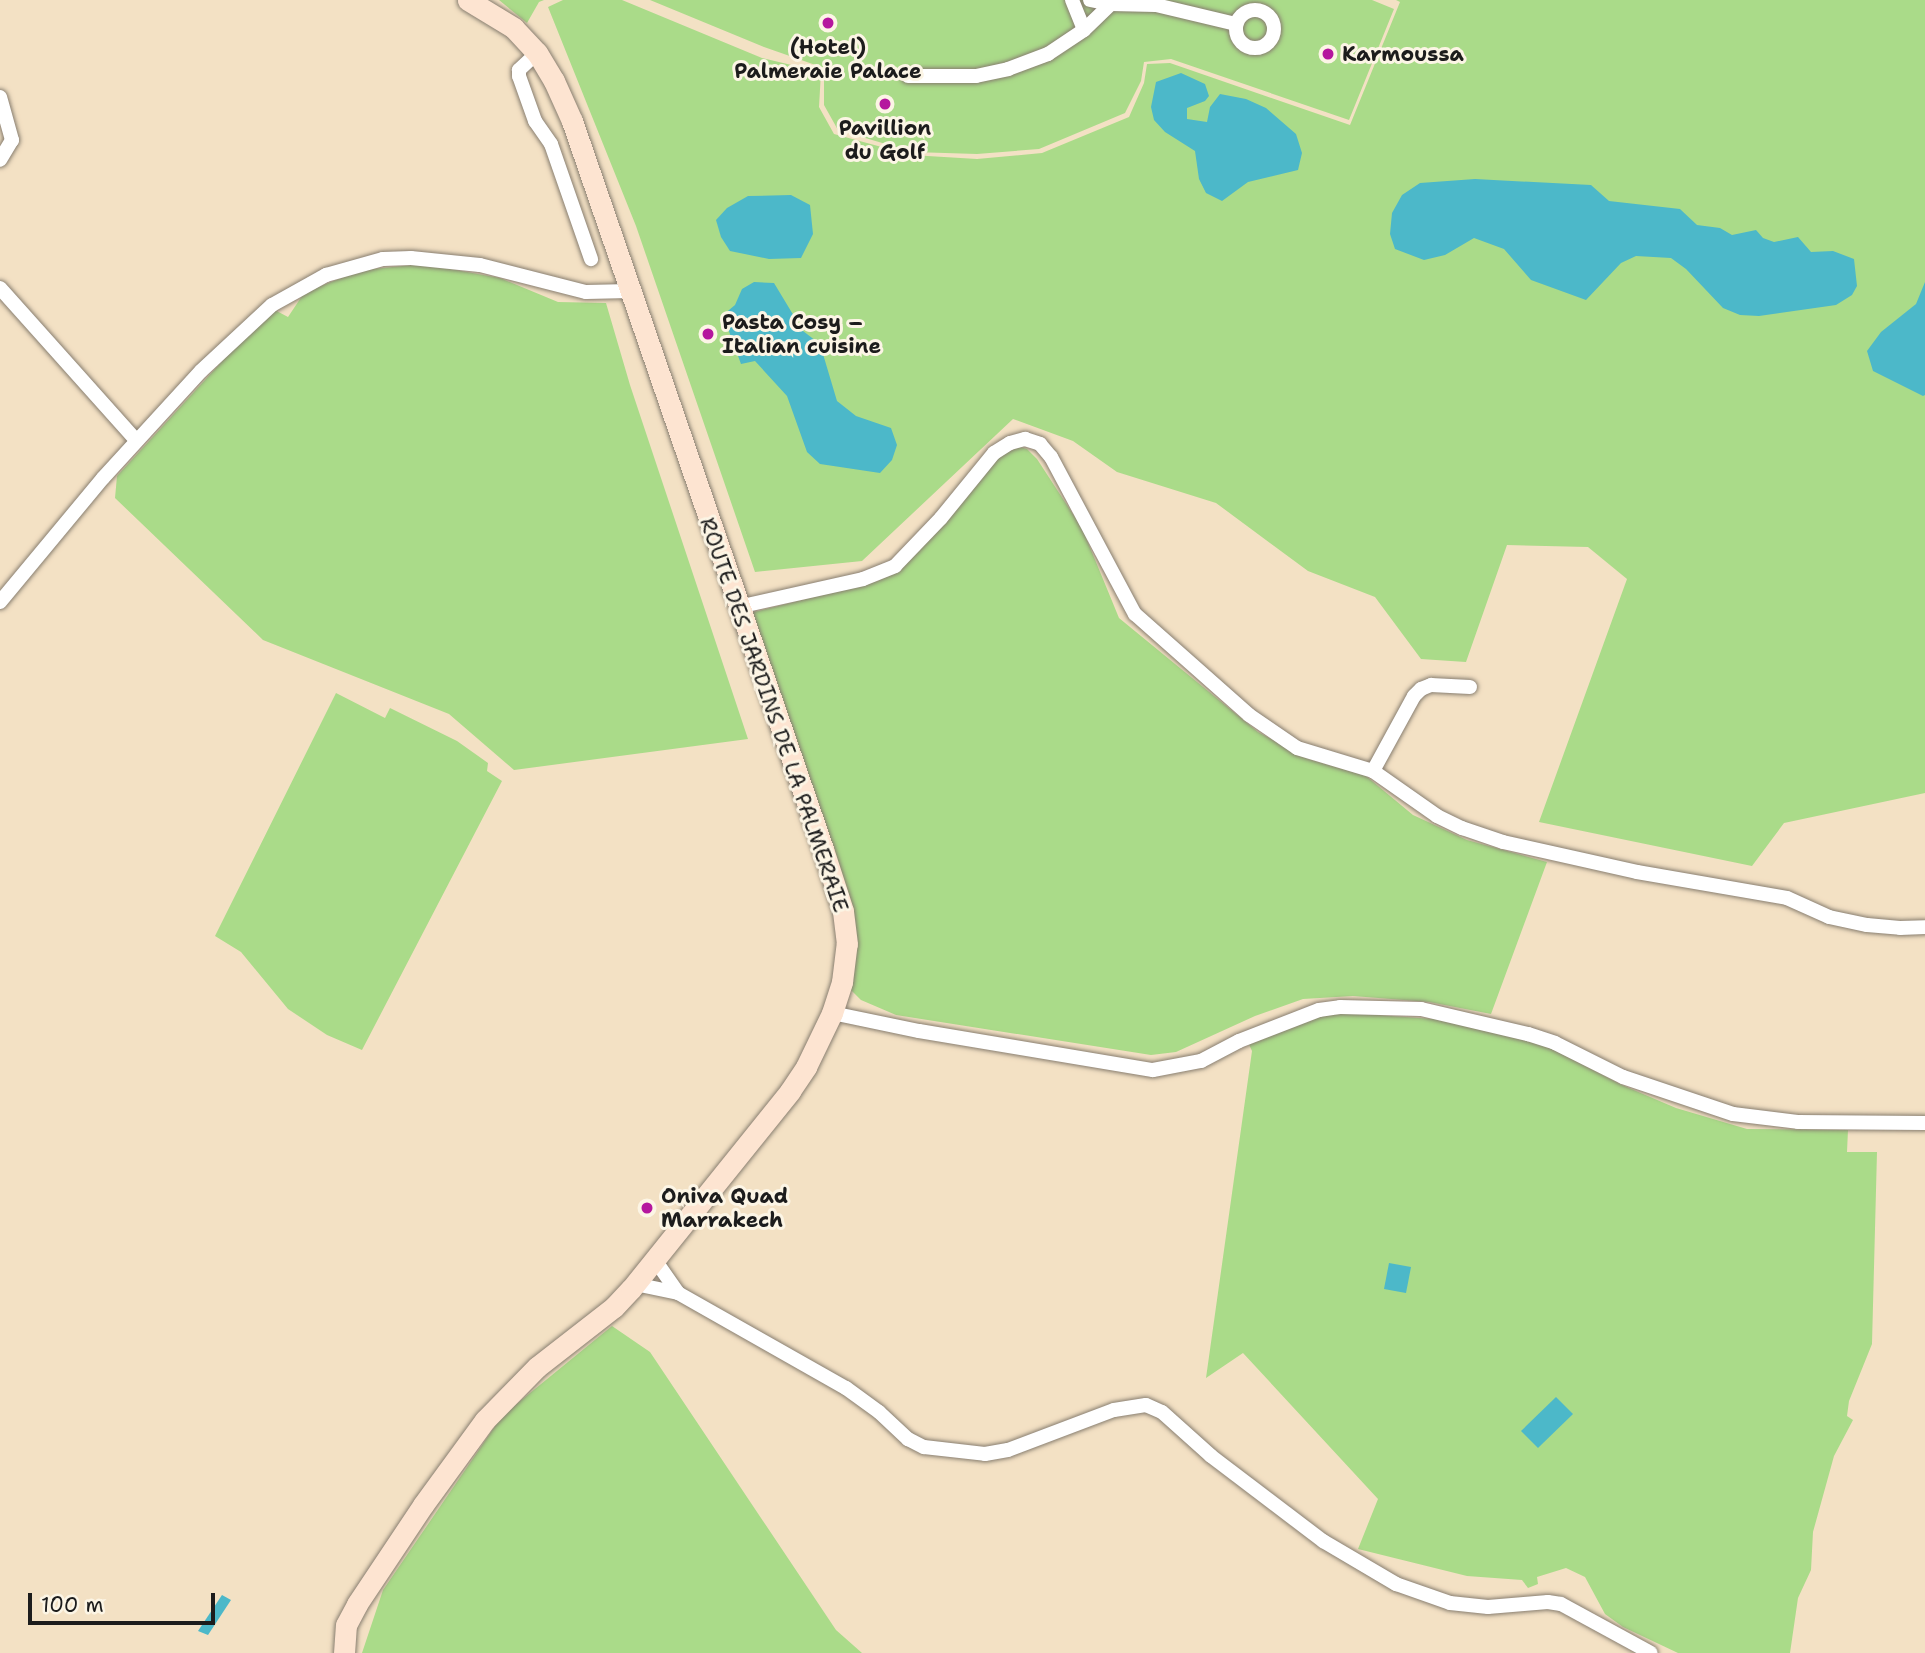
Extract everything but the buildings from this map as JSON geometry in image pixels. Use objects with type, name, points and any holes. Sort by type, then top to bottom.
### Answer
[{"type":"street","name":"ROUTE DES JARDINS DE LA PALMERAIE","points":[[344,1653],[346,1625],[357,1604],[468,1442],[537,1367],[614,1307],[790,1091],[806,1067],[832,1013],[842,982],[847,944],[843,911],[572,121],[554,81],[537,53],[514,28],[468,0]]},
{"type":"street","points":[[1072,0],[1084,30]]},
{"type":"street","points":[[1090,0],[1111,4],[1156,5],[1236,24]]},
{"type":"street","points":[[908,76],[976,76],[1008,69],[1048,54],[1084,30],[1111,4]]},
{"type":"street","points":[[537,53],[519,70],[519,76],[535,121],[551,144],[591,259]]},
{"type":"street","points":[[0,97],[5,131],[11,144],[0,160]]},
{"type":"street","points":[[0,601],[137,441],[201,371],[272,305],[326,275],[383,259],[457,261],[561,287],[609,293],[629,291]]},
{"type":"street","points":[[0,288],[137,441]]},
{"type":"street","points":[[738,607],[863,579],[895,566],[941,518],[995,453],[1010,443],[1025,439],[1040,444],[1051,457],[1127,601],[1144,623],[1277,736],[1297,748],[1373,771],[1437,816],[1503,842],[1637,872],[1787,898],[1829,916],[1867,925],[1900,929],[1925,927]]},
{"type":"street","points":[[1373,771],[1413,696],[1421,689],[1431,685],[1471,687]]},
{"type":"street","points":[[832,1013],[919,1031],[1153,1070],[1201,1061],[1239,1041],[1318,1010],[1340,1007],[1421,1009],[1555,1043],[1623,1077],[1733,1114],[1798,1122],[1925,1123]]},
{"type":"street","points":[[654,1260],[678,1293]]},
{"type":"street","points":[[635,1284],[678,1293],[846,1388],[879,1412],[908,1439],[924,1447],[985,1454],[1008,1450],[1114,1410],[1146,1405],[1163,1412],[1231,1472],[1323,1541],[1396,1584],[1450,1603],[1488,1607],[1548,1602],[1561,1604],[1651,1653]]},
{"type":"green space","points":[[499,0],[544,0],[539,2],[527,23]]},
{"type":"green space","points":[[563,0],[622,0],[762,58],[821,72],[819,107],[834,134],[911,155],[977,159],[1042,153],[1129,117],[1144,83],[1147,64],[1170,63],[1350,125],[1400,2],[1396,0],[1925,0],[1925,793],[1784,823],[1752,866],[1539,822],[1627,579],[1588,547],[1507,545],[1466,662],[1421,659],[1375,597],[1308,571],[1216,503],[1117,472],[1073,441],[1013,419],[862,561],[755,572],[636,226],[548,7]]},
{"type":"green space","points":[[650,0],[1372,0],[1394,9],[1349,120],[1171,59],[1144,62],[1141,81],[1125,113],[1039,149],[977,154],[913,152],[838,130],[824,105],[824,68],[764,47]]},
{"type":"green space","points":[[423,264],[500,278],[558,302],[606,303],[630,385],[748,739],[514,770],[449,714],[263,640],[115,498],[117,476],[271,308],[288,317],[302,296],[313,289],[362,270]]},
{"type":"green space","points":[[1020,447],[1027,449],[1037,459],[1082,528],[1119,618],[1258,732],[1308,759],[1366,776],[1413,815],[1467,840],[1547,862],[1491,1014],[1429,1002],[1353,996],[1303,999],[1255,1016],[1176,1052],[1151,1055],[896,1015],[861,1000],[851,990],[852,970],[751,621],[754,612],[878,581],[895,570],[989,466],[1007,452]]},
{"type":"green space","points":[[336,693],[385,718],[390,708],[457,741],[488,763],[487,771],[502,781],[362,1050],[327,1035],[288,1009],[241,952],[215,936]]},
{"type":"green space","points":[[1334,1012],[1448,1020],[1546,1046],[1622,1085],[1676,1108],[1747,1129],[1848,1130],[1847,1152],[1877,1152],[1872,1344],[1849,1401],[1847,1416],[1853,1420],[1834,1456],[1813,1532],[1811,1570],[1798,1598],[1790,1653],[1678,1653],[1623,1627],[1605,1614],[1585,1577],[1566,1568],[1537,1577],[1538,1584],[1528,1588],[1522,1580],[1467,1576],[1358,1549],[1378,1499],[1243,1353],[1206,1378],[1252,1051],[1247,1040]]},
{"type":"green space","points":[[612,1326],[650,1352],[836,1630],[862,1653],[362,1653],[383,1590],[502,1416]]},
{"type":"water","points":[[1181,73],[1205,84],[1209,96],[1205,101],[1187,108],[1187,119],[1207,122],[1210,107],[1220,94],[1246,99],[1266,108],[1296,134],[1302,153],[1298,170],[1248,182],[1222,201],[1206,193],[1199,179],[1195,151],[1165,132],[1154,120],[1151,107],[1156,82]]},
{"type":"water","points":[[1475,179],[1591,185],[1609,201],[1680,209],[1697,225],[1720,228],[1732,235],[1756,230],[1763,238],[1774,242],[1798,237],[1811,252],[1833,251],[1854,259],[1857,286],[1852,295],[1836,305],[1759,316],[1740,315],[1723,308],[1686,269],[1671,258],[1636,256],[1621,263],[1586,300],[1531,280],[1504,249],[1474,238],[1445,255],[1424,260],[1395,249],[1390,234],[1392,213],[1402,195],[1420,183]]},
{"type":"water","points":[[791,195],[810,205],[813,234],[801,258],[769,259],[730,251],[721,237],[716,220],[727,208],[748,196]]},
{"type":"water","points":[[754,282],[774,283],[803,331],[820,344],[837,401],[856,416],[891,428],[897,445],[892,460],[880,473],[820,464],[807,452],[787,396],[755,361],[741,364],[723,315],[735,305],[742,289]]},
{"type":"water","points":[[1925,282],[1923,396],[1873,371],[1867,351],[1881,332],[1916,304]]},
{"type":"water","points":[[1389,1263],[1411,1267],[1406,1293],[1384,1289]]},
{"type":"water","points":[[1556,1397],[1573,1414],[1538,1448],[1521,1431]]},
{"type":"water","points":[[222,1595],[231,1600],[208,1635],[198,1631]]},
{"type":"place","name":"(Hotel) Palmeraie Palace","points":[[828,23]]},
{"type":"place","name":"Karmoussa","points":[[1328,54]]},
{"type":"place","name":"Pavillion du Golf","points":[[885,104]]},
{"type":"place","name":"Pasta Cosy – Italian cuisine","points":[[708,334]]},
{"type":"place","name":"Oniva Quad Marrakech","points":[[647,1208]]}]
